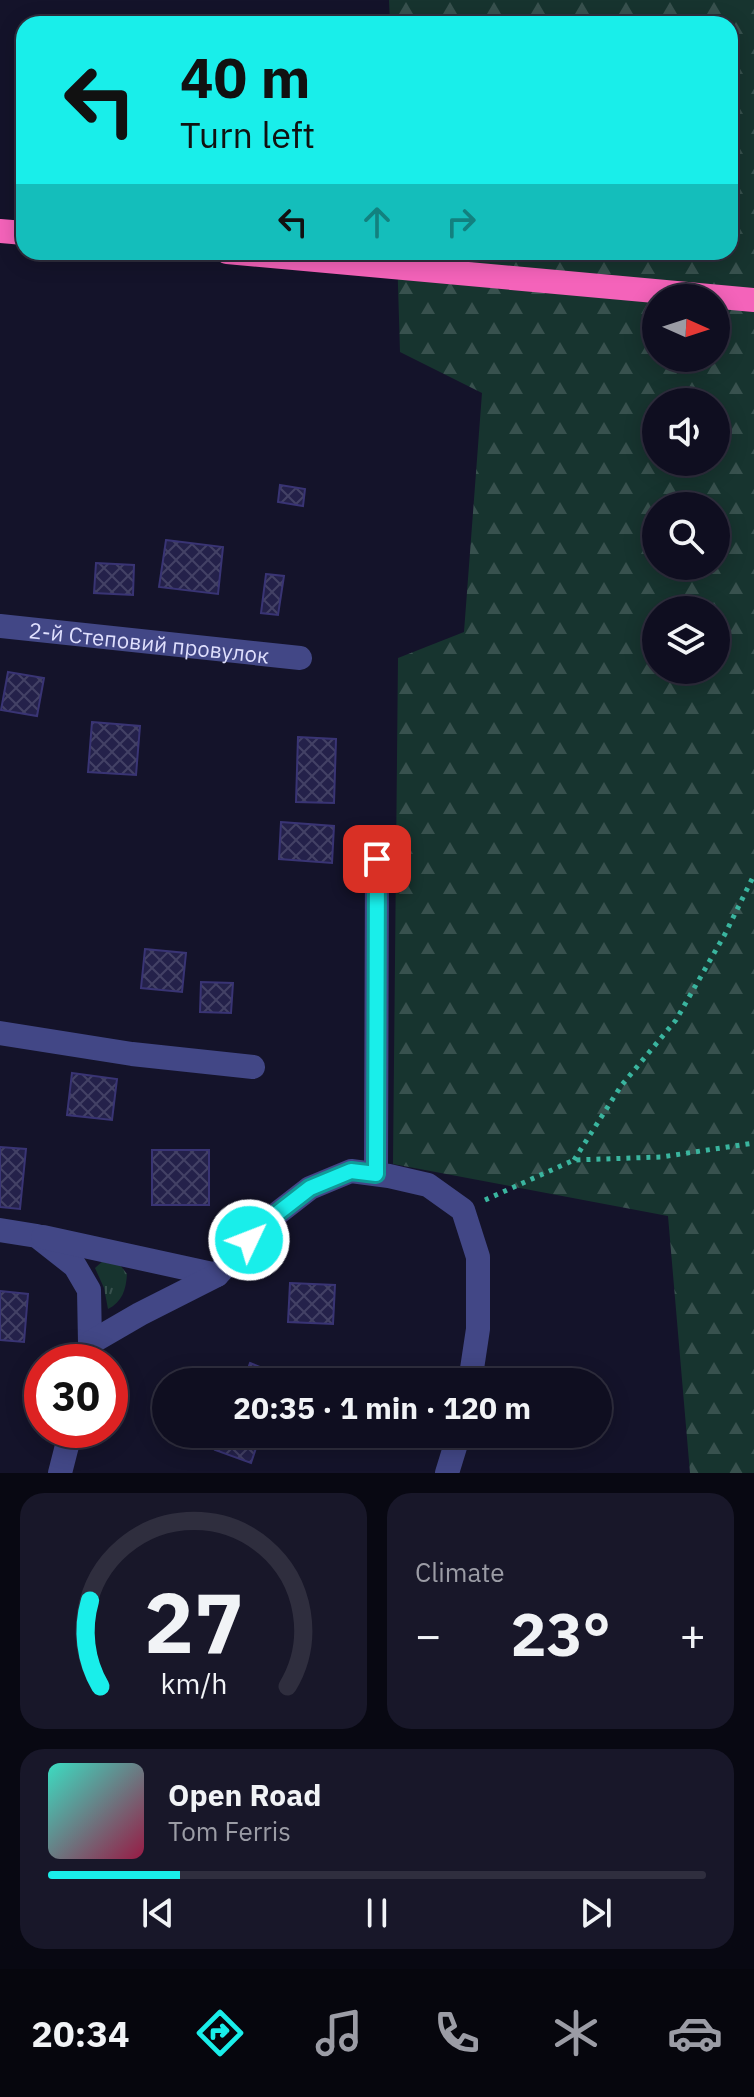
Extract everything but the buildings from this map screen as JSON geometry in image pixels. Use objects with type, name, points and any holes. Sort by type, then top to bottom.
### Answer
[{"type":"highway","points":[[315,260],[754,300]]},
{"type":"street","name":"2-й Степовий провулок","points":[[0,626],[300,658]]},
{"type":"street","points":[[376,1174],[377,859]]},
{"type":"street","points":[[0,1033],[132,1054],[253,1067]]},
{"type":"street","points":[[100,1344],[140,1314],[217,1275],[265,1223],[310,1188],[351,1171],[428,1185],[463,1210],[478,1257],[478,1329],[472,1368]]},
{"type":"street","points":[[0,1230],[217,1275]]},
{"type":"street","points":[[37,1236],[75,1266],[89,1290],[88,1344]]},
{"type":"street","points":[[60,1473],[66,1448]]},
{"type":"street","points":[[447,1473],[455,1448]]},
{"type":"path","points":[[574,1160],[621,1086],[676,1020],[725,934],[754,875]]},
{"type":"path","points":[[463,1210],[574,1160],[661,1157],[754,1143]]},
{"type":"green space","points":[[389,0],[754,0],[754,1473],[690,1473],[668,1216],[393,1164],[398,658],[464,632],[482,393],[400,352],[397,260],[738,260],[738,16],[390,16]]},
{"type":"green space","points":[[104,1260],[120,1265],[127,1274],[122,1295],[108,1309],[104,1288],[95,1268]]},
{"type":"route","points":[[249,1240],[265,1223],[310,1188],[351,1171],[376,1174],[377,859]]}]
